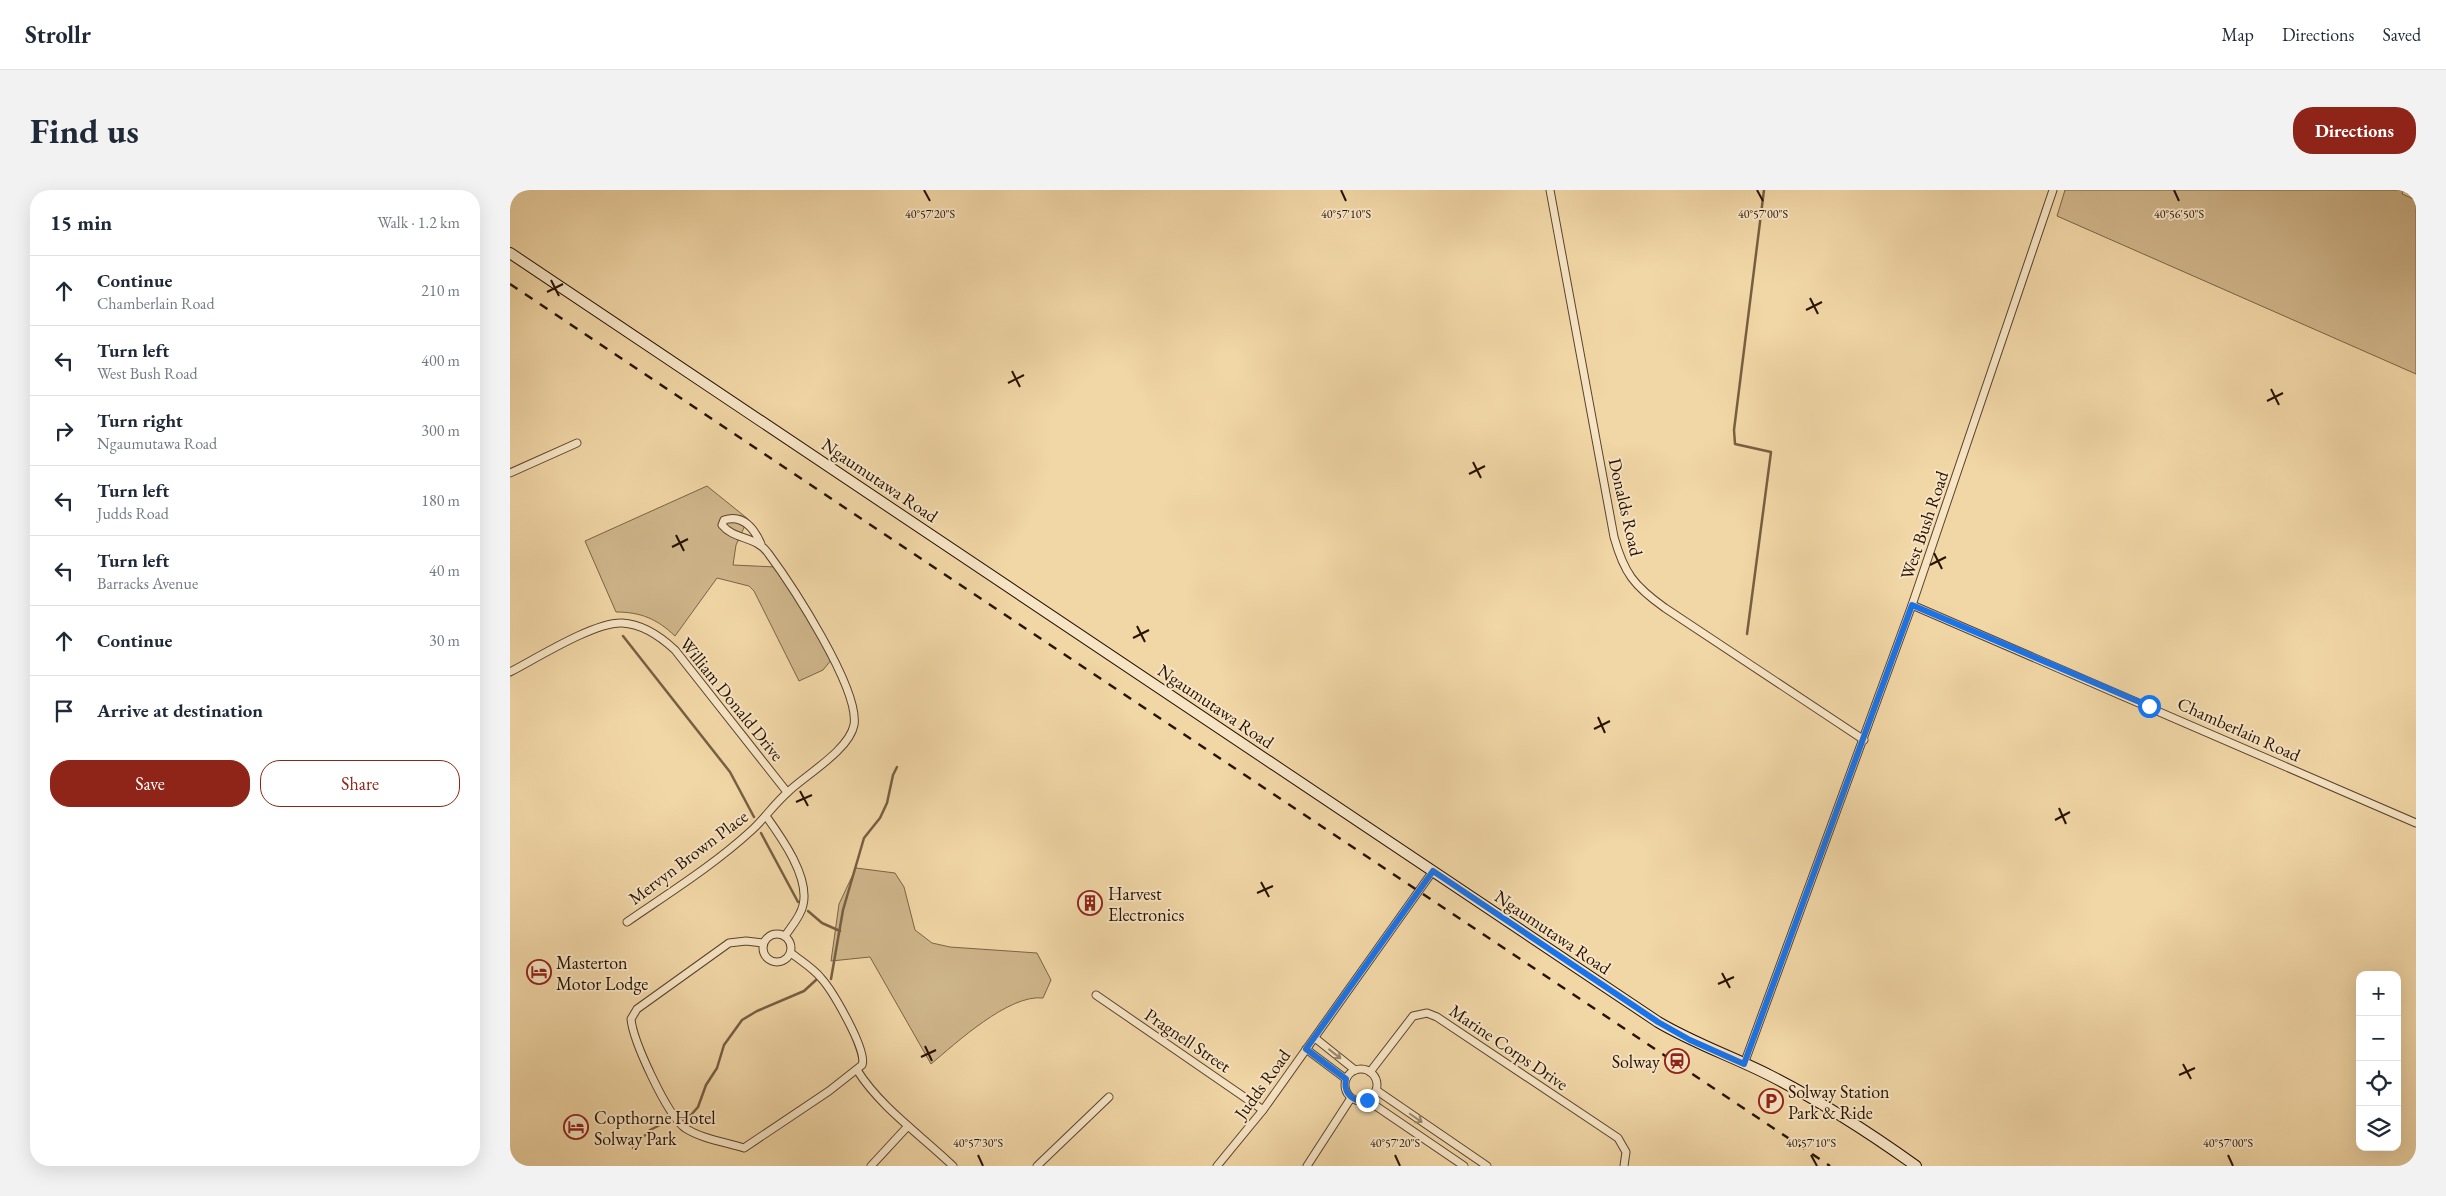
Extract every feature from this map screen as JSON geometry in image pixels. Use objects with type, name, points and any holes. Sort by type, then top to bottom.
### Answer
[{"type":"main road","name":"Ngaumutawa Road","points":[[510,253],[1658,1022],[1690,1040],[1808,1095],[1916,1166]]},
{"type":"street","name":"Donalds Road","points":[[1550,190],[1614,537],[1620,560],[1630,579],[1643,593],[1864,740]]},
{"type":"street","name":"West Bush Road","points":[[1744,1064],[1912,605],[2053,190]]},
{"type":"street","points":[[510,473],[577,443]]},
{"type":"street","name":"Mervyn Brown Place","points":[[627,922],[731,848],[766,816],[787,792],[844,745],[851,735],[854,723],[853,712],[840,675],[818,629],[761,544],[754,529],[749,524],[740,520],[724,520],[722,525],[728,532],[761,544]]},
{"type":"street","name":"Chamberlain Road","points":[[1912,605],[2416,823]]},
{"type":"street","name":"William Donald Drive","points":[[510,672],[601,626],[622,623],[658,634],[675,650],[787,792]]},
{"type":"street","points":[[766,816],[782,838],[797,868],[803,888],[803,905],[785,936]]},
{"type":"street","name":"Judds Road","points":[[1217,1166],[1263,1110],[1433,871]]},
{"type":"street","points":[[772,934],[785,936],[791,943],[791,953],[819,975],[835,997],[863,1054],[864,1060],[857,1070],[788,1120],[744,1148],[696,1133],[679,1123],[659,1089],[637,1043],[631,1019],[637,1009],[717,950],[738,942],[763,943],[772,934]]},
{"type":"street","points":[[763,943],[764,953],[770,960],[780,962],[791,953]]},
{"type":"street","name":"Pragnell Street","points":[[1096,995],[1263,1110]]},
{"type":"street","name":"Marine Corps Drive","points":[[1370,1072],[1413,1016],[1427,1013],[1438,1016],[1618,1138],[1626,1152],[1624,1166]]},
{"type":"street","points":[[1314,1038],[1355,1070]]},
{"type":"street","points":[[1306,1049],[1346,1079]]},
{"type":"street","points":[[1362,1069],[1370,1072],[1377,1082],[1376,1090],[1367,1100],[1362,1101],[1351,1098],[1345,1089],[1346,1079],[1355,1070],[1362,1069]]},
{"type":"street","points":[[857,1070],[865,1083],[908,1126],[953,1166]]},
{"type":"street","points":[[1376,1090],[1487,1166]]},
{"type":"street","points":[[1037,1166],[1109,1097]]},
{"type":"street","points":[[1307,1166],[1351,1098]]},
{"type":"street","points":[[1367,1100],[1464,1166]]},
{"type":"street","points":[[872,1166],[908,1126]]},
{"type":"street","points":[[1434,1146],[1441,1136]]},
{"type":"shaded area","points":[[2065,190],[2403,190],[2402,194],[2416,200],[2416,374],[2057,216]]},
{"type":"shaded area","points":[[707,486],[748,519],[736,545],[733,565],[776,567],[795,589],[808,610],[832,659],[823,670],[799,681],[754,591],[749,586],[717,578],[675,636],[662,625],[641,615],[616,612],[585,541]]},
{"type":"shaded area","points":[[856,868],[895,873],[904,887],[915,930],[932,943],[950,947],[1037,953],[1051,980],[1043,998],[1029,999],[999,1012],[968,1033],[931,1064],[870,957],[831,961],[839,904]]},
{"type":"waterway","points":[[1747,634],[1771,452],[1735,444],[1734,430],[1764,190]]},
{"type":"waterway","points":[[623,636],[730,772],[754,817]]},
{"type":"waterway","points":[[831,979],[843,910],[864,838],[880,818],[887,803],[893,775],[897,767]]},
{"type":"waterway","points":[[761,833],[798,902]]},
{"type":"waterway","points":[[808,911],[822,923],[840,931]]},
{"type":"waterway","points":[[683,1119],[691,1115],[698,1107],[706,1085],[717,1068],[724,1045],[742,1020],[757,1011],[804,991],[816,980]]},
{"type":"waterway","points":[[633,1148],[650,1130],[670,1120]]},
{"type":"railway","points":[[510,284],[1830,1166]]},
{"type":"place","name":"Harvest Electronics","points":[[1090,903]]},
{"type":"place","name":"Masterton Motor Lodge","points":[[539,972]]},
{"type":"place","name":"Solway","points":[[1677,1061]]},
{"type":"place","name":"Solway Station Park & Ride","points":[[1771,1101]]},
{"type":"place","name":"Copthorne Hotel Solway Park","points":[[576,1127]]},
{"type":"route","points":[[1367,1100],[1362,1101],[1351,1098],[1345,1089],[1346,1079],[1306,1049],[1433,871],[1658,1022],[1690,1040],[1744,1064],[1912,605],[2149,706]]}]
